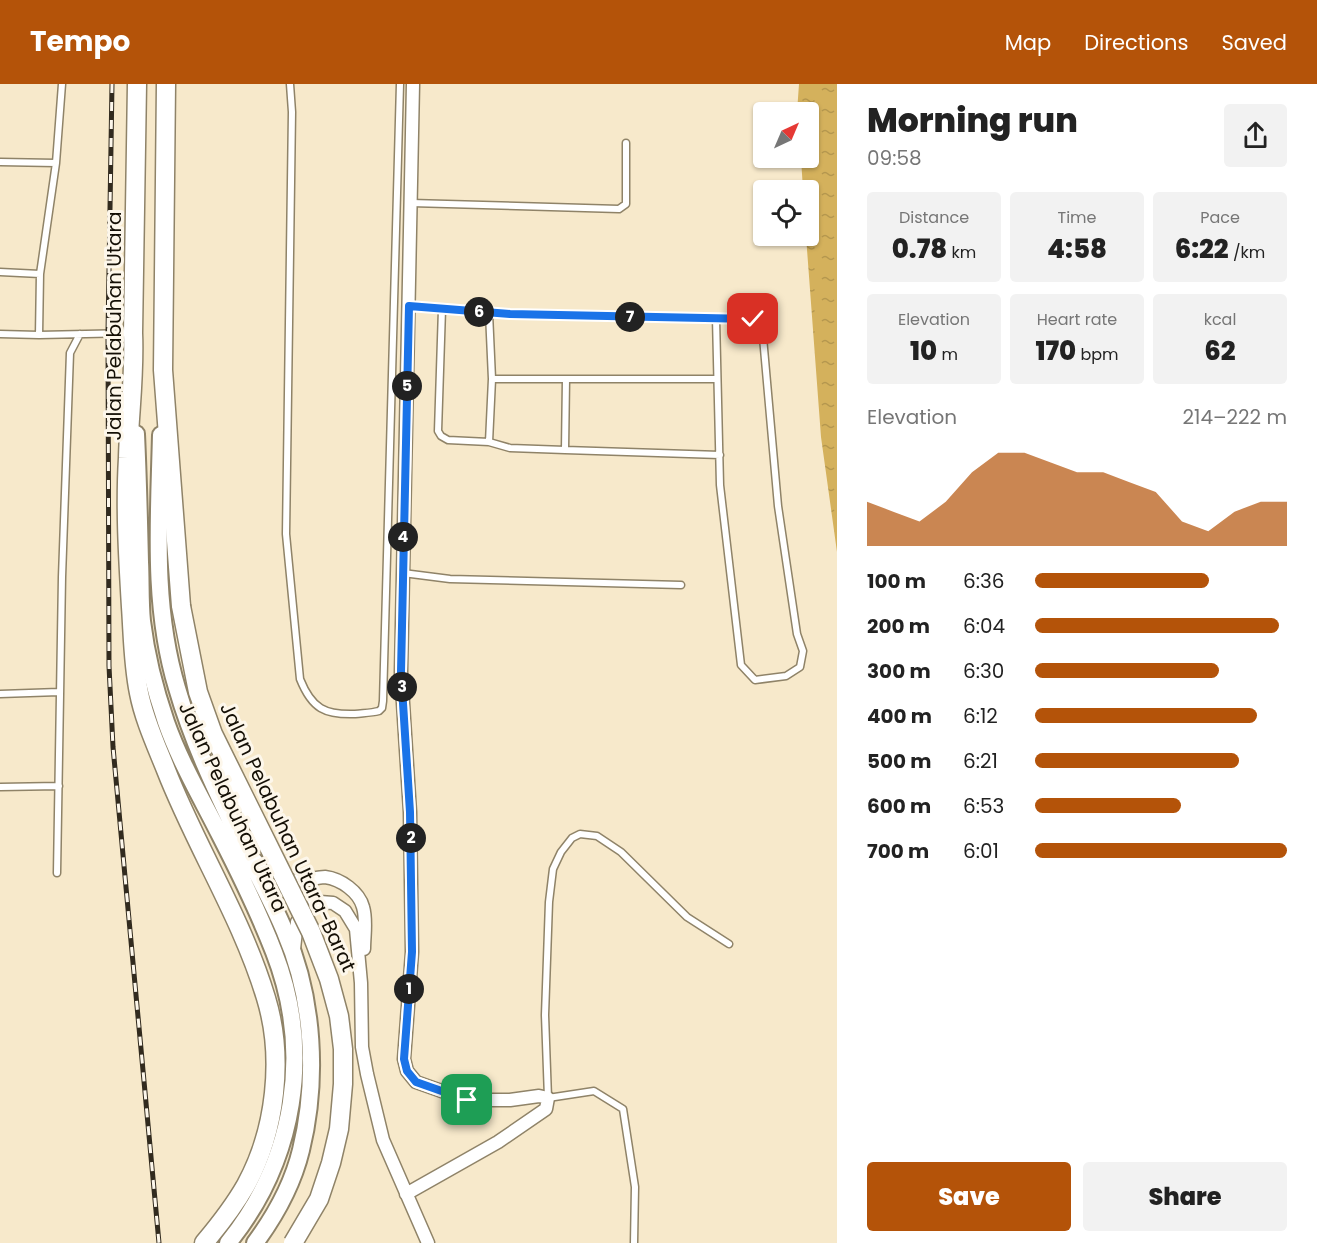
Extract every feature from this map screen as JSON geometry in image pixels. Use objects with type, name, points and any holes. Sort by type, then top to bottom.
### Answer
[{"type":"main road","name":"Jalan Pelabuhan Utara","points":[[137,84],[133,333],[142,620],[154,683],[166,723],[275,953],[287,995],[294,1037],[292,1104],[282,1145],[262,1194],[246,1221],[228,1243]]},
{"type":"main road","name":"Jalan Pelabuhan Utara","points":[[166,84],[158,562],[166,638],[176,686],[195,741],[239,839],[286,932],[308,1014],[309,1103],[301,1151],[280,1201],[255,1243]]},
{"type":"main road","points":[[134,362],[126,514],[137,684],[145,715],[176,797],[247,945],[267,1000],[275,1048],[274,1092],[264,1143],[247,1183],[230,1211],[204,1243]]},
{"type":"main road","name":"Jalan Pelabuhan Utara-Barat","points":[[163,370],[181,606],[198,692],[213,734],[311,932],[329,979],[339,1016],[343,1049],[339,1130],[319,1198],[293,1243]]},
{"type":"street","points":[[406,1194],[498,1142],[546,1109],[548,1098],[539,1096],[510,1100],[467,1100],[416,1082],[407,1071],[404,1059],[412,952],[410,812],[401,672],[413,84]]},
{"type":"street","points":[[239,839],[263,870],[289,881],[323,877],[337,880],[351,890],[363,906],[365,927],[361,983]]},
{"type":"street","points":[[294,955],[297,922],[307,908],[313,903],[321,902],[333,903],[345,911],[356,929],[361,983],[362,1047],[383,1140],[428,1243]]},
{"type":"lane","points":[[39,335],[40,274],[56,163],[62,84]]},
{"type":"lane","points":[[290,84],[292,112],[286,534],[300,679],[310,699],[327,712],[336,715],[379,711],[383,701],[400,84]]},
{"type":"lane","points":[[411,203],[619,209],[626,204],[626,143]]},
{"type":"lane","points":[[0,162],[56,163]]},
{"type":"lane","points":[[0,272],[40,274]]},
{"type":"lane","points":[[409,306],[489,313],[716,318],[753,319],[762,326],[778,506],[797,634],[803,651],[800,667],[786,676],[755,680],[741,665],[720,485],[716,318]]},
{"type":"lane","points":[[442,309],[438,431],[448,440],[489,442],[510,448],[720,455]]},
{"type":"lane","points":[[489,313],[492,379],[489,442]]},
{"type":"lane","points":[[0,334],[133,333]]},
{"type":"lane","points":[[57,873],[59,692],[70,352],[80,334]]},
{"type":"lane","points":[[492,379],[717,379]]},
{"type":"lane","points":[[565,450],[566,379]]},
{"type":"lane","points":[[403,573],[450,579],[681,585]]},
{"type":"lane","points":[[0,694],[59,692]]},
{"type":"lane","points":[[0,787],[59,786]]},
{"type":"lane","points":[[634,1243],[635,1187],[623,1109],[594,1090],[548,1098],[545,1015],[549,902],[553,869],[561,852],[572,838],[580,834],[597,836],[621,852],[687,917],[729,944]]},
{"type":"water","points":[[799,84],[837,84],[837,552],[821,437],[807,246],[819,246],[819,180],[802,180],[802,168],[819,168],[819,102],[798,102]]},
{"type":"railway","points":[[112,84],[108,333],[109,666],[113,747],[159,1243]]},
{"type":"route","points":[[467,1100],[416,1082],[407,1071],[404,1059],[412,952],[410,812],[401,672],[409,306],[510,314],[753,319]]}]
